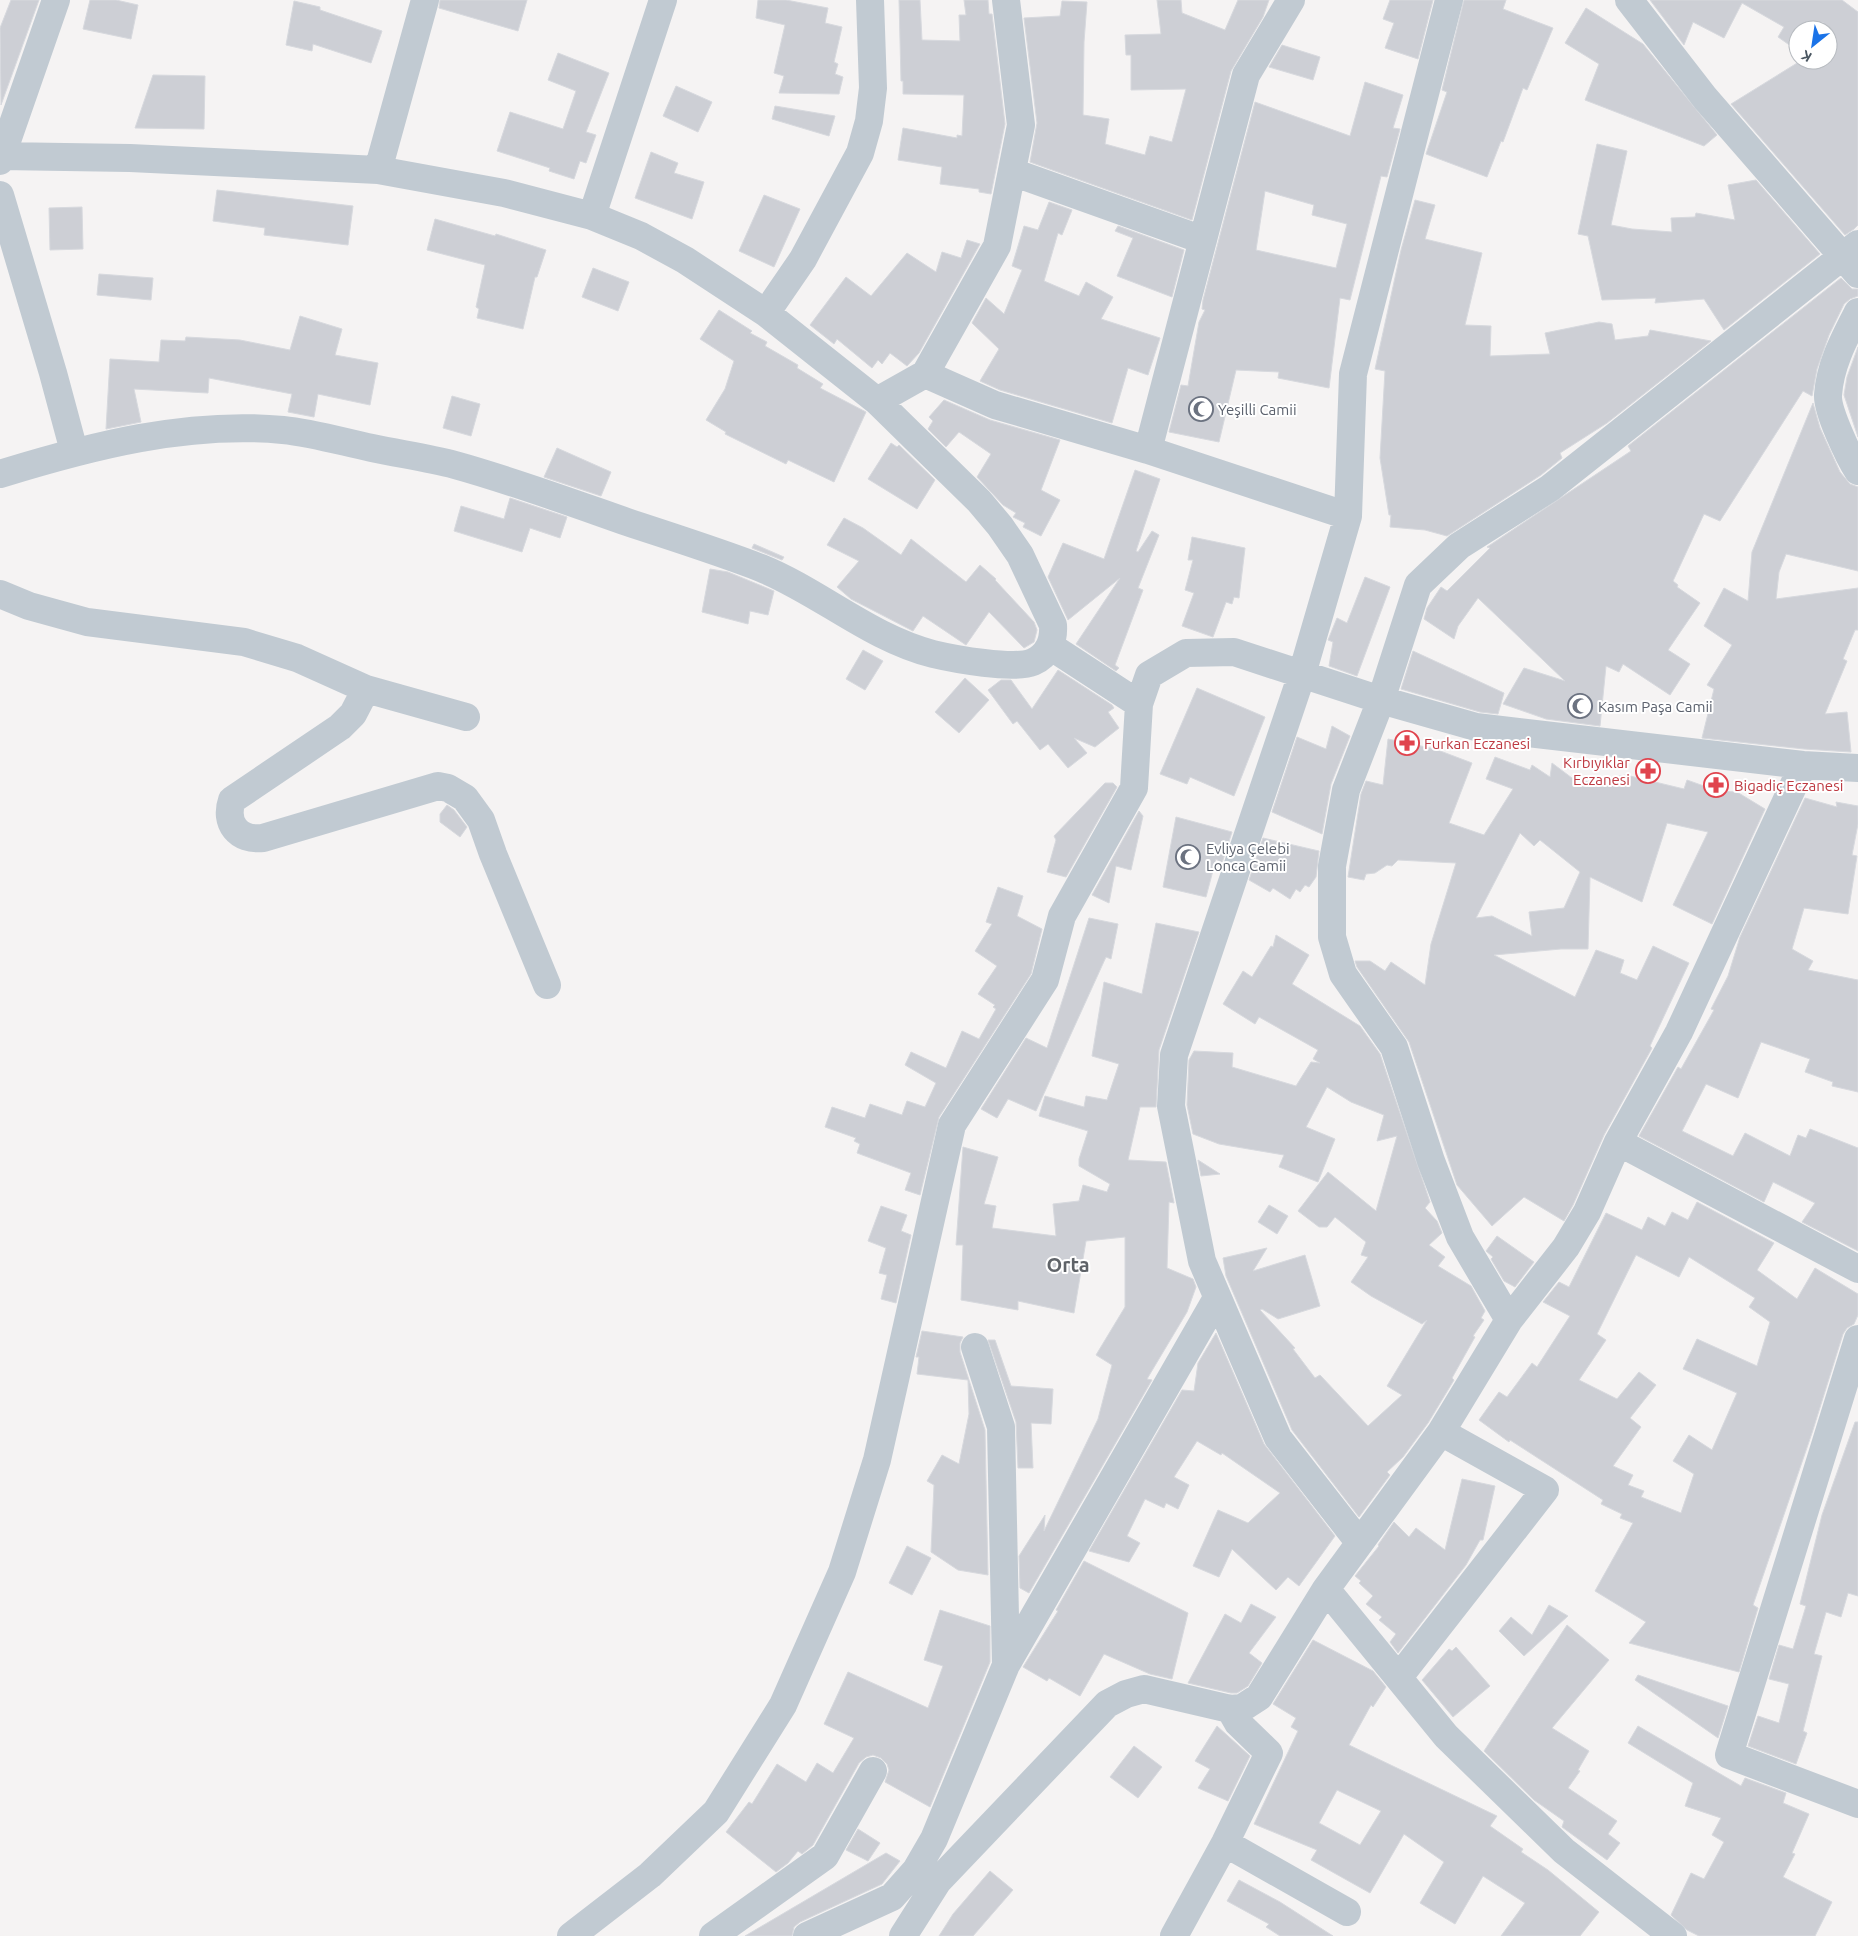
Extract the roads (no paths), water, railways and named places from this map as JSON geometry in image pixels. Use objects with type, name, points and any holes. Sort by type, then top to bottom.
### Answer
[{"type":"street","points":[[0,474],[74,451],[185,431],[239,428],[285,430],[453,464],[509,481],[651,530],[762,569],[796,584],[883,635],[909,647],[933,654],[974,662],[1023,664],[1033,662],[1043,656],[1050,646],[1054,635],[1053,624],[1020,555],[1010,540],[979,501],[877,401],[766,312],[686,260],[641,236],[592,216],[504,193],[378,170],[130,158],[0,158],[56,0]]},
{"type":"street","points":[[592,216],[663,0]]},
{"type":"street","points":[[766,312],[802,259],[860,153],[869,121],[873,88],[870,0]]},
{"type":"street","points":[[877,401],[925,374],[997,246],[1021,125],[1006,0]]},
{"type":"street","points":[[1148,450],[1246,76],[1291,0]]},
{"type":"street","points":[[1359,1542],[1278,1438],[1217,1298],[1202,1261],[1171,1106],[1174,1055],[1302,674],[1348,516],[1353,374],[1449,0]]},
{"type":"street","points":[[1509,1320],[1460,1237],[1431,1162],[1394,1047],[1342,974],[1332,937],[1332,866],[1346,790],[1380,700],[1418,585],[1459,546],[1550,488],[1853,259],[1705,98],[1629,0]]},
{"type":"street","points":[[378,170],[420,1]]},
{"type":"street","points":[[1012,172],[1202,240]]},
{"type":"street","points":[[0,195],[74,451]]},
{"type":"street","points":[[1858,312],[1837,351],[1828,397],[1846,452],[1858,471]]},
{"type":"street","points":[[925,374],[995,405],[1148,450],[1348,516]]},
{"type":"street","points":[[0,594],[29,606],[87,622],[244,642],[297,658],[366,689],[466,717]]},
{"type":"street","points":[[1050,646],[1139,704]]},
{"type":"street","points":[[571,1936],[650,1875],[716,1812],[783,1705],[842,1572],[877,1460],[952,1124],[1045,980],[1062,916],[1134,788],[1139,704],[1149,676],[1186,653],[1234,652],[1380,700],[1476,727],[1803,766],[1858,768]]},
{"type":"street","points":[[366,689],[352,714],[340,727],[232,800],[229,818],[233,827],[246,838],[262,838],[438,786],[457,792],[475,808],[482,820],[493,854],[547,985]]},
{"type":"street","points":[[899,1934],[938,1881],[1107,1704],[1126,1694],[1144,1689],[1230,1709],[1242,1708],[1259,1698],[1326,1588],[1441,1432],[1509,1320],[1566,1247],[1587,1212],[1618,1142],[1679,1032],[1803,766]]},
{"type":"street","points":[[1618,1142],[1858,1270]]},
{"type":"street","points":[[892,1897],[916,1870],[934,1839],[1006,1665],[1217,1298]]},
{"type":"street","points":[[1858,1339],[1729,1755],[1858,1804]]},
{"type":"street","points":[[975,1347],[1001,1426],[1006,1665]]},
{"type":"street","points":[[1399,1677],[1545,1490],[1441,1432]]},
{"type":"street","points":[[1326,1588],[1446,1736],[1564,1851],[1673,1936]]},
{"type":"street","points":[[1174,1936],[1226,1843],[1269,1754],[1238,1723],[1230,1709]]},
{"type":"street","points":[[713,1936],[825,1856],[873,1771]]},
{"type":"street","points":[[1226,1843],[1347,1912]]},
{"type":"street","points":[[807,1936],[838,1924],[892,1897],[938,1881]]},
{"type":"place","name":"Yeşilli Camii","points":[[1201,409]]},
{"type":"place","name":"Kasım Paşa Camii","points":[[1580,706]]},
{"type":"place","name":"Furkan Eczanesi","points":[[1407,743]]},
{"type":"place","name":"Kırbıyıklar Eczanesi","points":[[1648,771]]},
{"type":"place","name":"Bigadiç Eczanesi","points":[[1716,785]]},
{"type":"place","name":"Evliya Çelebi Lonca Camii","points":[[1188,857]]},
{"type":"district","name":"Orta","points":[[1068,1264]]}]
